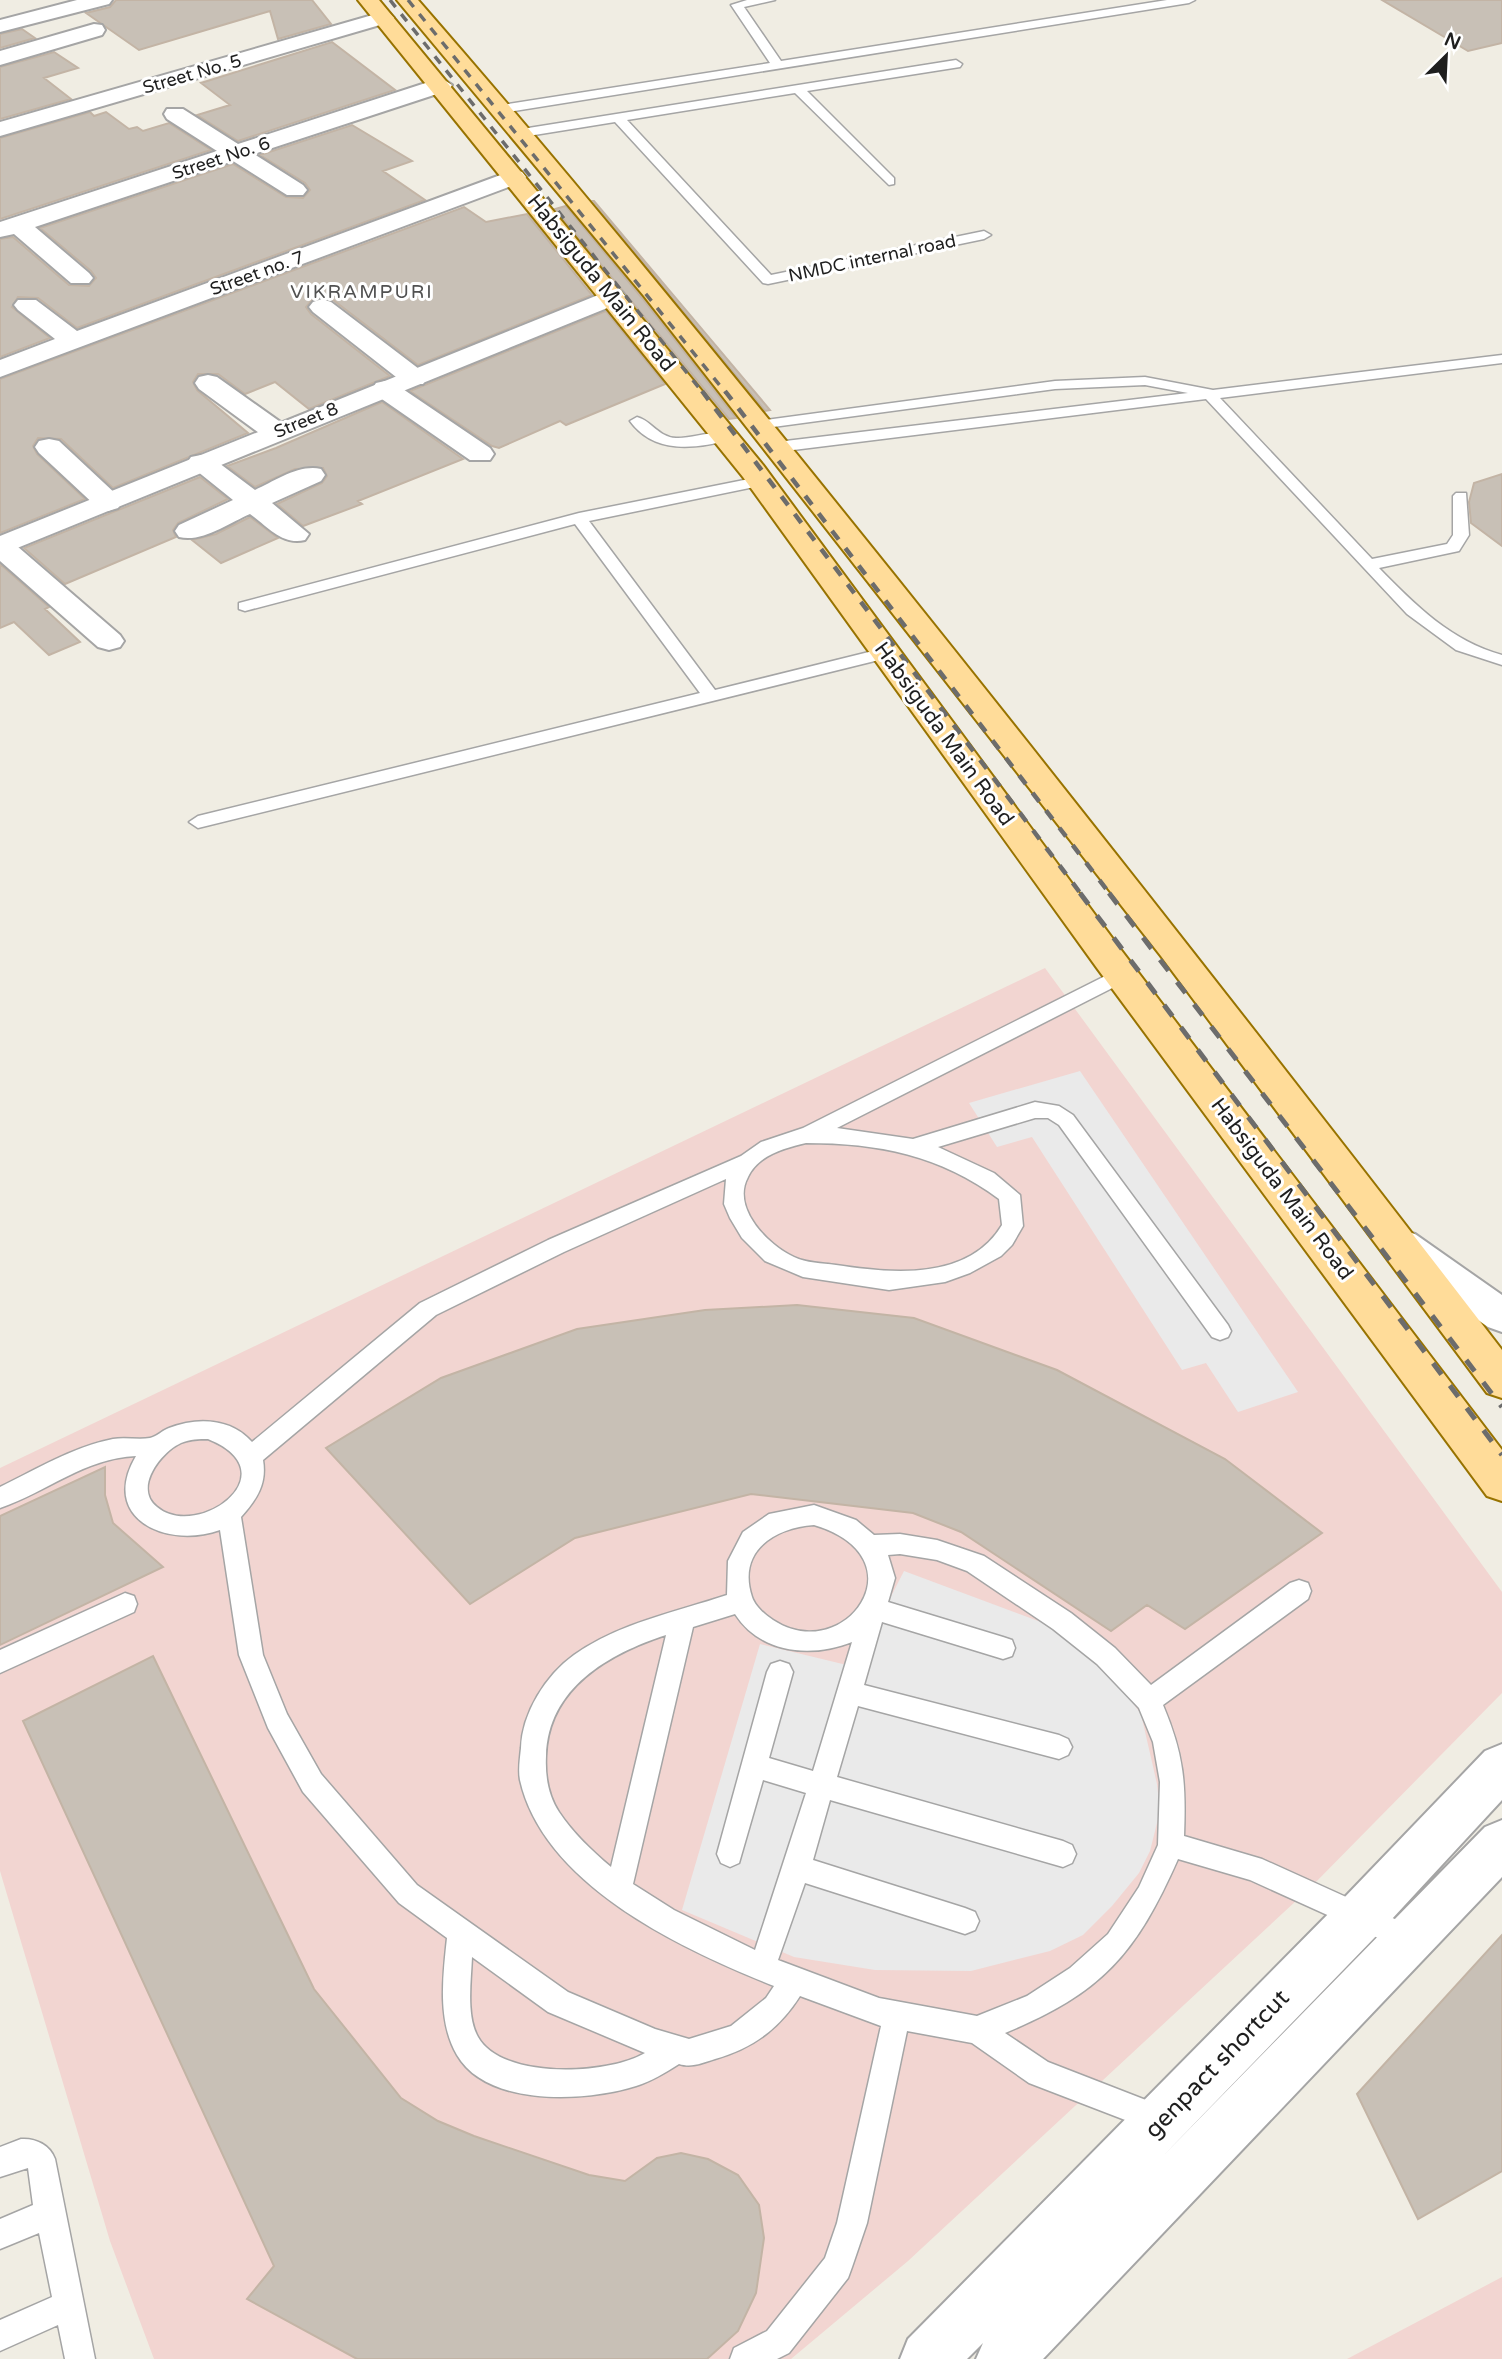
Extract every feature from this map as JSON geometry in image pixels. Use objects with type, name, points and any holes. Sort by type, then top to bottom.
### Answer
[{"type":"main road","name":"Habsiguda Main Road","points":[[386,6],[441,85],[726,437],[1115,967],[1502,1483]]},
{"type":"main road","name":"Habsiguda Main Road","points":[[386,6],[502,109],[768,436],[1173,947],[1502,1381]]},
{"type":"main road","points":[[1115,967],[1173,947]]},
{"type":"street","points":[[0,26],[21,10],[67,9],[102,0]]},
{"type":"street","name":"Street No. 5","points":[[0,129],[386,6]]},
{"type":"street","points":[[0,58],[94,30],[67,9]]},
{"type":"street","name":"Street No. 6","points":[[9,227],[441,85]]},
{"type":"street","points":[[175,114],[295,190]]},
{"type":"street","name":"Street no. 7","points":[[0,369],[514,177]]},
{"type":"street","points":[[9,227],[80,278]]},
{"type":"street","name":"Street 8","points":[[0,546],[613,297]]},
{"type":"street","points":[[27,305],[74,341]]},
{"type":"street","points":[[323,307],[414,377]]},
{"type":"street","points":[[208,383],[276,432]]},
{"type":"street","points":[[385,389],[480,454]]},
{"type":"street","points":[[49,447],[108,502]]},
{"type":"street","points":[[201,463],[295,534]]},
{"type":"street","points":[[189,531],[311,475]]},
{"type":"street","points":[[0,546],[109,641]]},
{"type":"street","points":[[1397,1242],[1502,1316]]},
{"type":"street","name":"genpact shortcut","points":[[928,2359],[1361,1916],[1502,1766]]},
{"type":"street","points":[[1004,2359],[1502,1843]]},
{"type":"lane","points":[[769,0],[737,5],[778,66]]},
{"type":"lane","points":[[502,109],[1189,0]]},
{"type":"lane","points":[[522,133],[620,120],[956,64]]},
{"type":"lane","points":[[799,90],[889,181]]},
{"type":"lane","name":"NMDC internal road","points":[[620,120],[768,280],[984,234]]},
{"type":"lane","points":[[768,436],[1208,393],[1502,359]]},
{"type":"lane","points":[[768,436],[890,406],[1096,382],[1158,383],[1208,393],[1417,616],[1445,639],[1473,653],[1502,660]]},
{"type":"lane","points":[[638,421],[645,432],[666,443],[726,437]]},
{"type":"lane","points":[[245,606],[579,518],[759,482]]},
{"type":"lane","points":[[1368,565],[1453,548],[1461,534],[1461,496]]},
{"type":"lane","points":[[579,518],[712,698]]},
{"type":"lane","points":[[198,822],[712,698],[885,653]]},
{"type":"lane","points":[[252,1456],[368,1356],[428,1309],[555,1246],[747,1161],[772,1144],[806,1135],[1115,967]]},
{"type":"lane","points":[[913,1146],[1035,1110],[1052,1111],[1066,1120],[1220,1331]]},
{"type":"lane","points":[[747,1161],[734,1180],[734,1194],[740,1219],[751,1238],[767,1253],[790,1265],[896,1282],[941,1275],[973,1262],[1000,1246],[1013,1224],[1009,1195],[982,1173],[940,1153],[885,1139],[806,1135]]},
{"type":"lane","points":[[209,1429],[228,1434],[243,1442],[252,1456],[255,1472],[252,1488],[242,1503],[210,1524],[190,1528],[171,1527],[155,1520],[142,1508],[136,1494],[136,1478],[142,1462],[154,1448],[170,1437],[209,1429]]},
{"type":"lane","points":[[0,1498],[112,1447],[133,1444],[154,1448]]},
{"type":"lane","points":[[229,1514],[251,1655],[277,1720],[312,1783],[408,1894],[558,2001],[654,2043],[689,2053],[739,2038],[776,2008],[794,1980]]},
{"type":"lane","points":[[762,1968],[797,1868],[882,1583],[879,1563],[870,1545],[855,1530],[836,1520],[814,1515],[792,1517],[771,1524],[754,1536],[742,1552],[736,1572],[738,1592],[746,1610],[761,1626],[781,1637],[804,1642],[827,1641],[849,1633],[866,1620],[874,1609]]},
{"type":"lane","points":[[870,1545],[900,1544],[937,1550],[975,1563],[1062,1621],[1106,1656],[1149,1700],[1166,1742],[1173,1782],[1171,1845],[1148,1896],[1118,1943],[1080,1978],[1036,2006],[977,2030]]},
{"type":"lane","points":[[1149,1700],[1299,1591]]},
{"type":"lane","points":[[742,1601],[614,1644],[583,1663],[548,1703],[536,1724],[528,1765],[543,1809],[562,1838],[584,1861],[666,1922],[762,1968],[879,2012],[977,2030],[1039,2073],[1162,2120],[1203,2154]]},
{"type":"lane","points":[[0,1662],[125,1604]]},
{"type":"lane","points":[[874,1609],[1003,1648]]},
{"type":"lane","points":[[619,1889],[682,1621]]},
{"type":"lane","points":[[730,1854],[780,1672]]},
{"type":"lane","points":[[849,1692],[1059,1747]]},
{"type":"lane","points":[[755,1766],[1063,1854]]},
{"type":"lane","points":[[1171,1845],[1254,1868],[1409,1939]]},
{"type":"lane","points":[[797,1868],[965,1921]]},
{"type":"lane","points":[[461,1932],[458,1975],[460,2012],[467,2045],[485,2065],[525,2082],[583,2081],[636,2073],[676,2050]]},
{"type":"lane","points":[[745,2359],[778,2342],[808,2307],[836,2267],[852,2223],[897,2015]]},
{"type":"lane","points":[[0,2162],[23,2152],[32,2153],[41,2159],[48,2214],[71,2304],[80,2359]]},
{"type":"lane","points":[[0,2234],[48,2214]]},
{"type":"lane","points":[[0,2336],[71,2304]]},
{"type":"shaded area","points":[[1045,968],[1502,1592],[1502,1693],[1310,1888],[908,2261],[791,2359],[154,2359],[110,2241],[0,1871],[0,1468]]},
{"type":"shaded area","points":[[1080,1071],[1298,1392],[1238,1412],[1206,1363],[1182,1370],[1032,1137],[997,1147],[969,1103]]},
{"type":"shaded area","points":[[904,1571],[1084,1638],[1141,1714],[1157,1784],[1160,1811],[1150,1851],[1139,1873],[1083,1935],[1050,1951],[971,1971],[875,1970],[794,1957],[682,1910],[760,1644],[855,1667]]},
{"type":"shaded area","points":[[1502,2277],[1502,2359],[1347,2359]]},
{"type":"building","points":[[116,0],[312,0],[331,24],[278,39],[270,11],[139,50],[86,13],[110,7]]},
{"type":"building","points":[[1382,0],[1502,0],[1502,43],[1468,51]]},
{"type":"building","points":[[22,29],[35,38],[0,48],[0,34]]},
{"type":"building","points":[[332,42],[395,90],[238,141],[197,115],[230,105],[201,83]]},
{"type":"building","points":[[54,52],[78,68],[44,78],[71,99],[0,119],[0,67]]},
{"type":"building","points":[[90,112],[94,116],[106,112],[129,129],[137,127],[143,131],[169,123],[211,150],[0,219],[0,138]]},
{"type":"building","points":[[352,125],[412,161],[383,171],[425,200],[77,328],[38,298],[18,297],[12,307],[50,338],[0,357],[0,239],[13,237],[69,285],[89,286],[96,278],[91,271],[40,228],[233,164],[286,197],[303,198],[310,190],[305,183],[260,155]]},
{"type":"building","points":[[594,201],[770,410],[765,411]]},
{"type":"building","points":[[566,206],[736,418],[729,419],[555,209]]},
{"type":"building","points":[[464,207],[486,222],[527,214],[592,295],[418,365],[333,300],[323,297],[312,300],[306,307],[311,314],[390,376],[309,409],[275,382],[245,394],[218,374],[198,374],[193,382],[197,390],[248,433],[113,488],[61,439],[38,438],[33,446],[37,454],[85,499],[0,533],[0,379]]},
{"type":"building","points":[[606,311],[665,384],[566,425],[560,421],[499,448],[410,391]]},
{"type":"building","points":[[382,402],[463,459],[358,501],[362,504],[303,526],[277,504],[322,483],[327,476],[323,468],[295,469],[255,487],[227,466],[276,448]]},
{"type":"building","points":[[1502,474],[1502,546],[1471,523],[1469,502],[1474,483]]},
{"type":"building","points":[[200,477],[228,499],[178,523],[173,530],[176,537],[65,584],[24,548]]},
{"type":"building","points":[[250,517],[278,538],[221,563],[192,540],[216,534]]},
{"type":"building","points":[[0,564],[49,607],[45,609],[80,642],[49,655],[14,622],[0,628]]},
{"type":"building","points":[[797,1305],[914,1318],[1057,1370],[1225,1459],[1322,1533],[1185,1629],[1147,1605],[1111,1631],[961,1532],[913,1513],[751,1494],[575,1538],[470,1604],[326,1448],[441,1378],[577,1329],[705,1310]]},
{"type":"building","points":[[105,1467],[105,1495],[113,1523],[163,1567],[0,1645],[0,1516]]},
{"type":"building","points":[[153,1656],[314,1989],[401,2098],[438,2121],[474,2136],[589,2175],[625,2181],[657,2158],[681,2153],[708,2159],[738,2175],[759,2205],[764,2238],[756,2293],[738,2331],[707,2359],[357,2359],[247,2299],[274,2266],[23,1721]]},
{"type":"building","points":[[1502,1935],[1502,2171],[1418,2219],[1357,2094]]},
{"type":"railway","points":[[390,0],[703,393]]},
{"type":"railway","points":[[408,0],[726,393]]},
{"type":"railway","points":[[702,391],[1081,894]]},
{"type":"railway","points":[[725,391],[1110,894]]},
{"type":"railway","points":[[1080,893],[1502,1455]]},
{"type":"railway","points":[[1109,893],[1502,1407]]},
{"type":"district","name":"VIKRAMPURI","points":[[362,292]]}]
